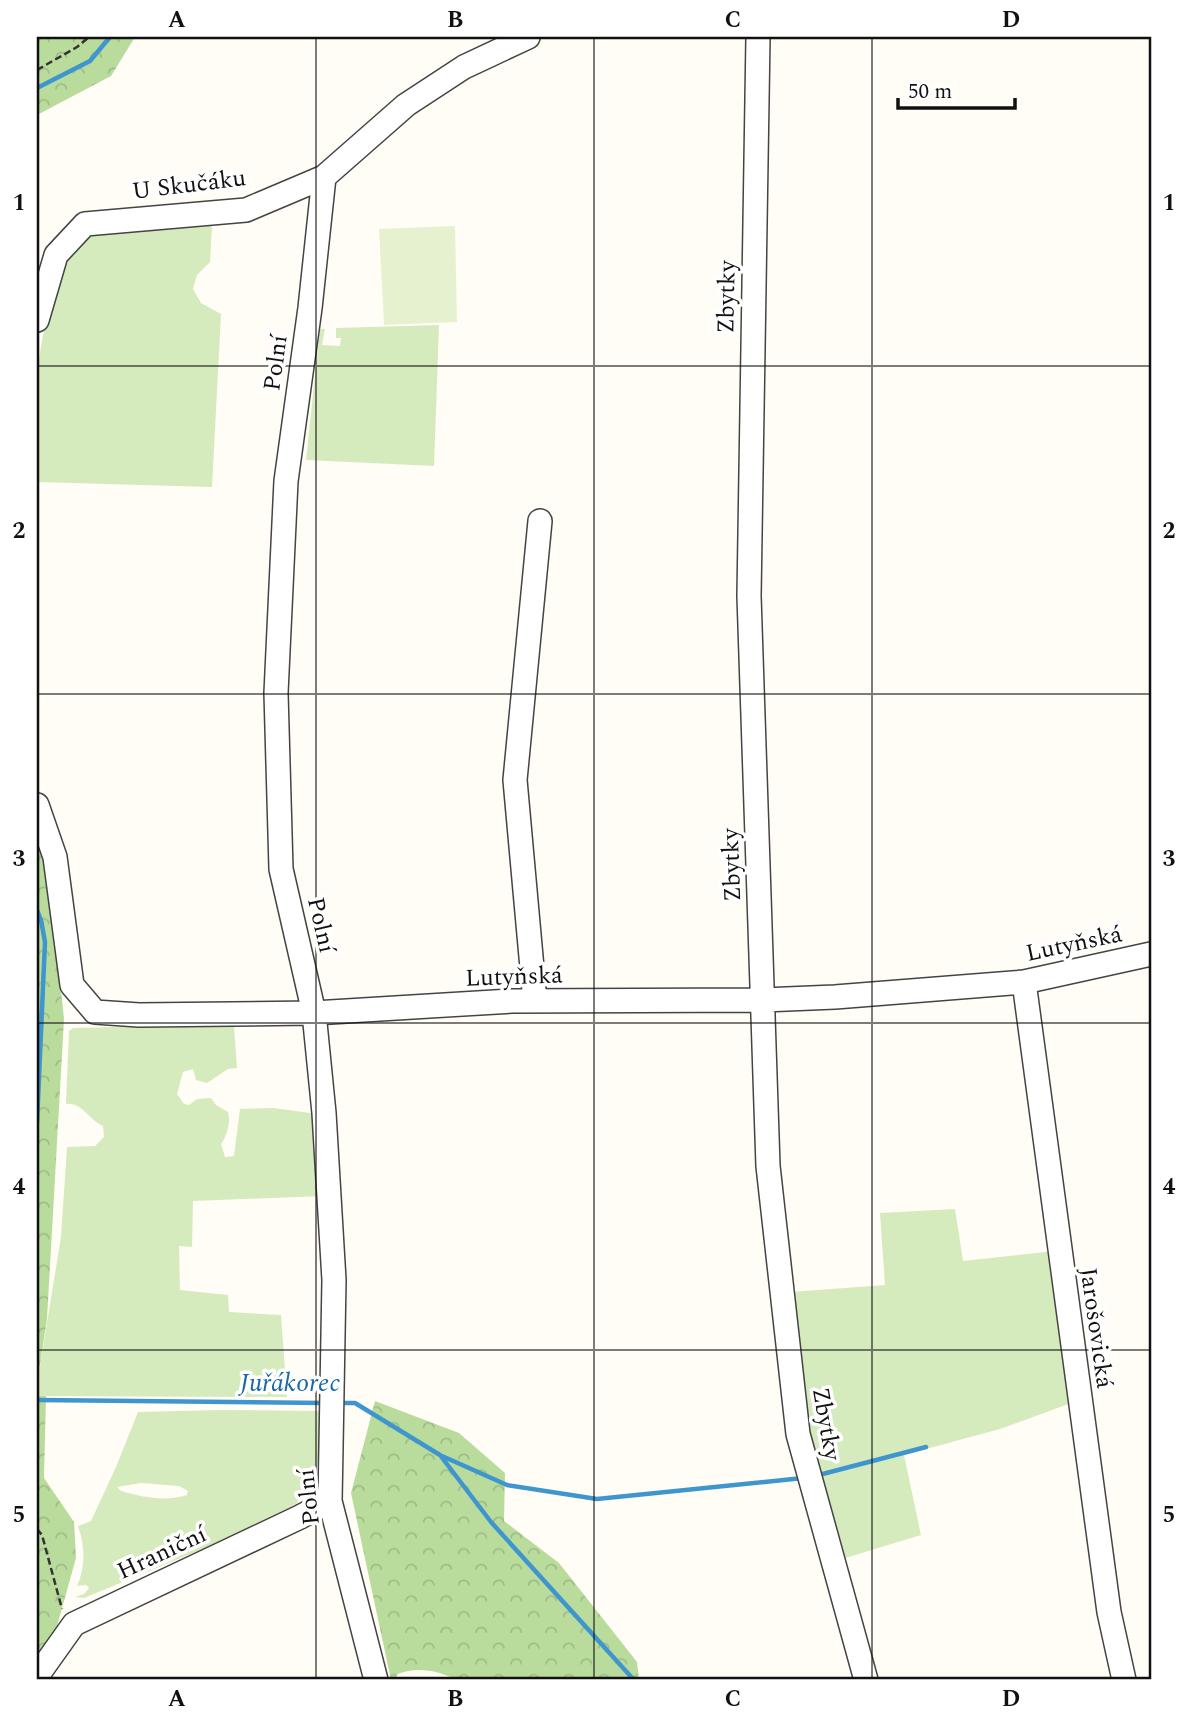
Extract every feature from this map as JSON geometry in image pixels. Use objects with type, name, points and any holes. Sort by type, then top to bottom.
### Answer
[{"type":"street","name":"U Skučáku","points":[[37,320],[56,255],[85,224],[246,210],[324,177],[406,105],[464,67],[528,37]]},
{"type":"street","name":"Zbytky","points":[[758,37],[749,596],[768,1167],[798,1434],[866,1680]]},
{"type":"street","name":"Polní","points":[[324,177],[310,308],[286,481],[276,693],[281,869],[314,1013],[324,1113],[334,1280],[330,1501],[376,1680]]},
{"type":"street","points":[[535,1001],[515,779],[540,521]]},
{"type":"street","name":"Lutyňská","points":[[37,805],[55,857],[72,985],[95,1012],[139,1015],[314,1013],[535,1001],[835,997],[1024,982],[1151,954]]},
{"type":"street","name":"Jarošovická","points":[[1024,982],[1109,1612],[1124,1680]]},
{"type":"street","name":"Hraniční","points":[[37,1676],[74,1624],[330,1501]]},
{"type":"path","points":[[37,70],[89,37]]},
{"type":"path","points":[[37,1528],[42,1535],[68,1633]]},
{"type":"green space","points":[[37,37],[135,37],[111,76],[37,115]]},
{"type":"green space","points":[[153,224],[212,225],[210,262],[197,275],[193,289],[201,303],[221,314],[212,487],[37,482],[36,406],[42,344],[53,298],[71,257],[82,242],[109,229]]},
{"type":"green space","points":[[455,226],[457,322],[384,325],[379,229]]},
{"type":"green space","points":[[439,325],[434,466],[306,460],[320,329],[325,329],[322,345],[340,346],[341,338],[336,338],[336,328]]},
{"type":"green space","points":[[37,834],[48,866],[64,1019],[47,1319],[37,1384]]},
{"type":"green space","points":[[234,1026],[237,1068],[228,1069],[207,1083],[196,1080],[193,1069],[183,1072],[177,1094],[184,1104],[189,1105],[197,1099],[211,1098],[216,1105],[228,1112],[228,1128],[221,1144],[225,1157],[234,1156],[240,1109],[273,1108],[318,1114],[323,1196],[193,1201],[192,1247],[179,1246],[180,1290],[228,1295],[229,1312],[281,1315],[287,1397],[37,1396],[61,1237],[67,1147],[95,1146],[104,1137],[103,1126],[81,1108],[66,1104],[69,1031],[73,1028]]},
{"type":"green space","points":[[955,1209],[963,1261],[1054,1251],[1074,1402],[1000,1429],[904,1455],[921,1535],[842,1559],[805,1431],[791,1292],[885,1285],[880,1213]]},
{"type":"green space","points":[[37,1396],[46,1396],[44,1478],[74,1522],[76,1558],[57,1626],[37,1655]]},
{"type":"green space","points":[[375,1401],[459,1433],[505,1473],[504,1521],[559,1563],[637,1662],[639,1680],[457,1680],[443,1674],[420,1670],[398,1674],[391,1680],[351,1493]]},
{"type":"green space","points":[[323,1411],[317,1468],[307,1492],[296,1504],[229,1538],[84,1598],[75,1597],[84,1594],[89,1588],[86,1585],[77,1586],[84,1556],[78,1526],[91,1521],[138,1412]],"holes":[[[141,1483],[179,1486],[188,1491],[187,1495],[145,1497],[121,1491],[117,1487]]]},
{"type":"waterway","points":[[37,88],[90,61],[110,37]]},
{"type":"waterway","points":[[37,910],[45,942],[37,1123]]},
{"type":"waterway","name":"Juřákorec","points":[[37,1400],[325,1403]]},
{"type":"waterway","name":"Juřákorec","points":[[340,1403],[355,1403],[440,1455],[491,1522],[634,1680]]},
{"type":"waterway","points":[[815,1476],[926,1447]]},
{"type":"waterway","points":[[442,1456],[507,1485],[597,1499],[803,1478]]}]
